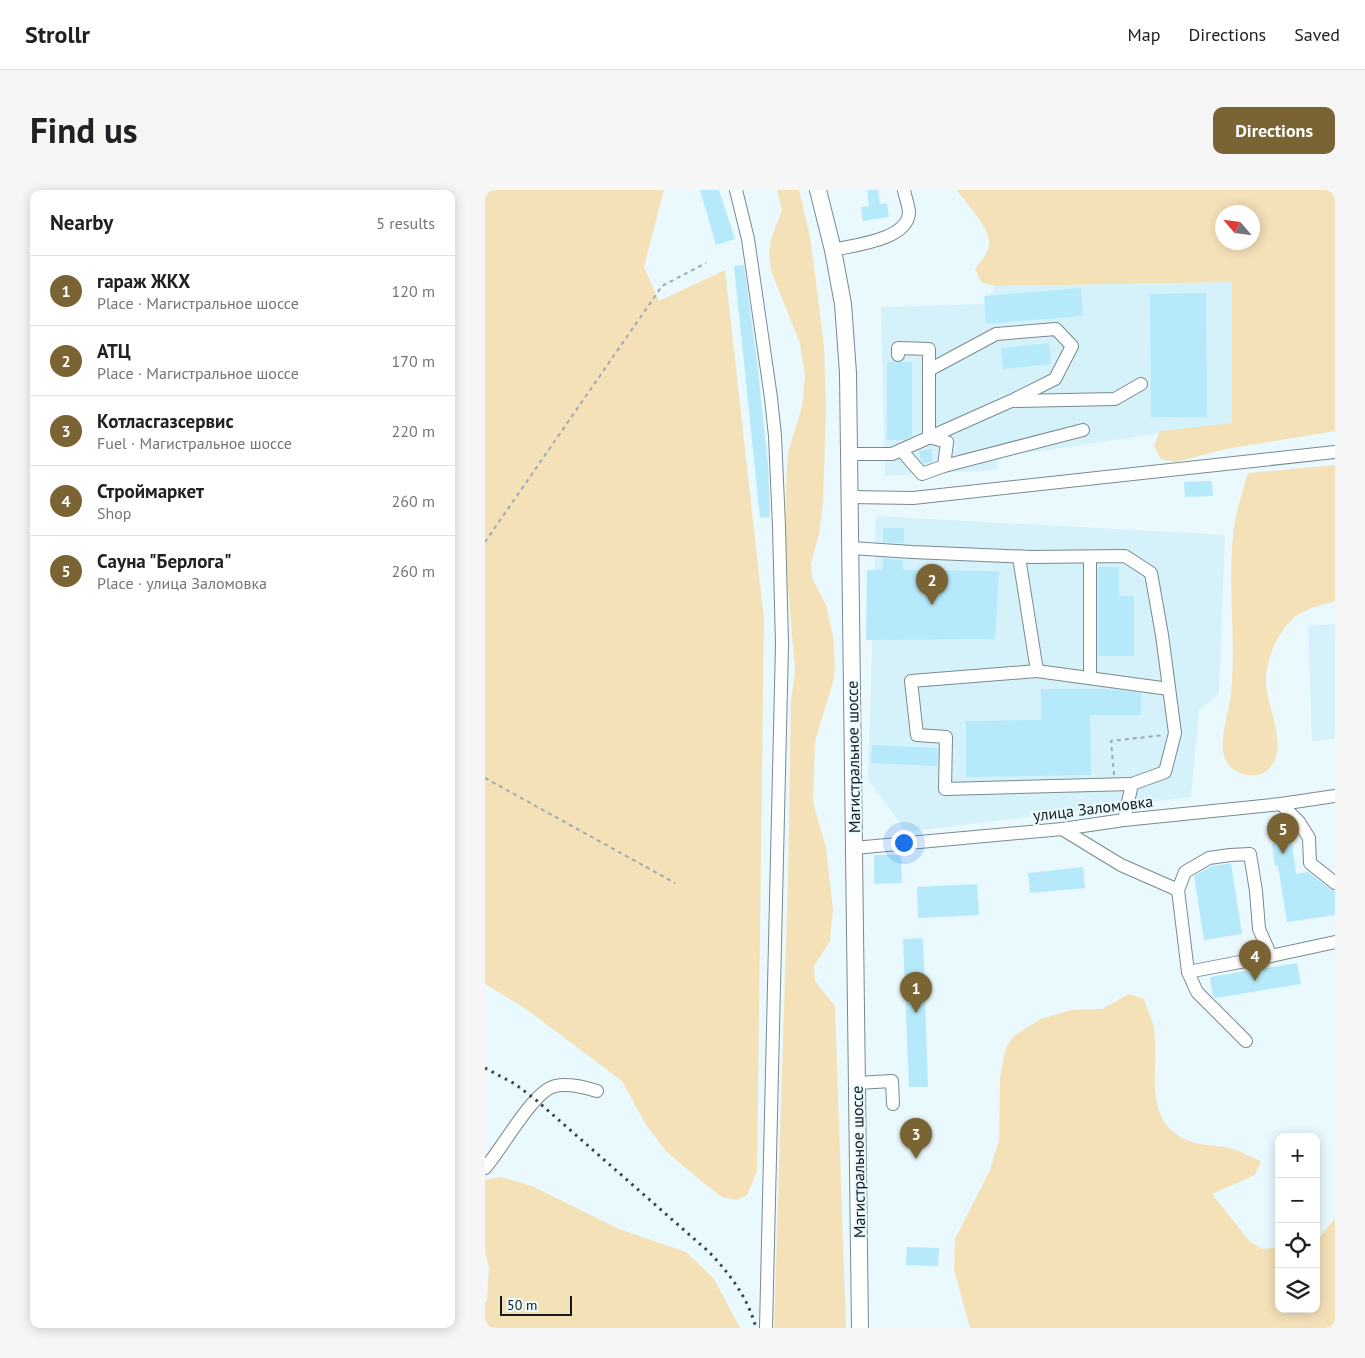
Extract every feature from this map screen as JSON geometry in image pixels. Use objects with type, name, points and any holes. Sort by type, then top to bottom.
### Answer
[{"type":"main road","name":"Магистральное шоссе","points":[[818,190],[833,250],[843,304],[848,373],[860,1328]]},
{"type":"street","points":[[736,190],[749,247],[771,398],[775,436],[779,526],[782,644],[766,1328]]},
{"type":"street","points":[[833,250],[890,236],[905,224],[909,213],[904,190]]},
{"type":"street","points":[[849,454],[892,454],[1011,401],[1055,379],[1072,346],[1056,329],[996,334],[929,370]]},
{"type":"street","points":[[898,356],[898,348],[929,349],[929,438]]},
{"type":"street","points":[[1011,401],[1115,400],[1141,384]]},
{"type":"street","points":[[901,450],[922,474],[944,466],[1083,430]]},
{"type":"street","points":[[929,438],[947,442],[944,466]]},
{"type":"street","points":[[850,497],[913,498],[1335,452]]},
{"type":"street","points":[[851,548],[1019,556],[1125,556],[1151,573],[1169,689],[1175,733],[1165,772],[1132,784],[945,789],[946,737],[917,735],[911,680],[1037,671],[1169,689]]},
{"type":"street","points":[[1019,556],[1037,671]]},
{"type":"street","points":[[1090,557],[1090,678]]},
{"type":"street","points":[[1124,820],[1132,784]]},
{"type":"street","name":"улица Заломовка","points":[[854,848],[1062,830],[1124,820],[1281,804],[1335,796]]},
{"type":"street","points":[[1281,804],[1299,822],[1309,838],[1310,863],[1335,882]]},
{"type":"street","points":[[1062,830],[1121,865],[1179,890]]},
{"type":"street","points":[[1245,1041],[1197,992],[1188,972],[1179,890],[1185,872],[1209,858],[1250,854],[1256,891],[1259,929],[1271,956]]},
{"type":"street","points":[[1188,972],[1335,942]]},
{"type":"street","points":[[857,1082],[892,1081],[893,1104]]},
{"type":"street","points":[[485,1168],[546,1089],[556,1086],[576,1086],[597,1091]]},
{"type":"path","points":[[485,542],[662,286],[705,263]]},
{"type":"path","points":[[1115,785],[1111,741],[1175,733]]},
{"type":"path","points":[[485,778],[675,883]]},
{"type":"shaded area","points":[[485,190],[664,190],[644,267],[659,301],[725,270],[764,619],[757,1171],[747,1195],[737,1200],[722,1197],[666,1151],[646,1125],[622,1081],[526,1009],[485,984]]},
{"type":"shaded area","points":[[777,190],[799,190],[810,236],[824,346],[826,409],[823,503],[819,534],[811,563],[812,578],[826,605],[833,636],[835,668],[833,682],[815,741],[813,802],[826,848],[833,910],[830,941],[814,966],[815,981],[835,1006],[846,1328],[774,1328],[788,880],[791,702],[795,670],[786,561],[786,484],[788,452],[802,407],[805,376],[800,344],[771,270],[769,253],[771,239],[782,210]]},
{"type":"shaded area","points":[[957,190],[1335,190],[1335,431],[1226,449],[1175,462],[1161,459],[1154,446],[1160,431],[1232,423],[1232,282],[995,286],[981,282],[975,269],[984,257],[989,245],[989,239],[977,216]]},
{"type":"shaded area","points":[[1232,282],[1232,423],[998,457],[997,470],[885,476],[881,307],[985,304],[995,286]]},
{"type":"shaded area","points":[[1335,465],[1335,601],[1300,613],[1278,637],[1270,655],[1266,674],[1267,693],[1276,730],[1277,754],[1273,764],[1265,772],[1255,775],[1244,774],[1233,769],[1226,761],[1223,738],[1231,694],[1233,655],[1231,575],[1233,535],[1237,512],[1248,473]]},
{"type":"shaded area","points":[[876,516],[1225,535],[1219,694],[1199,710],[1191,797],[906,832],[868,779]]},
{"type":"shaded area","points":[[1335,624],[1335,738],[1312,742],[1308,626]]},
{"type":"shaded area","points":[[1129,994],[1144,999],[1154,1028],[1157,1104],[1162,1118],[1171,1130],[1190,1142],[1233,1149],[1261,1161],[1255,1175],[1212,1194],[1250,1242],[1263,1249],[1275,1248],[1275,1313],[1320,1313],[1320,1237],[1335,1218],[1335,1328],[970,1328],[954,1270],[955,1239],[990,1170],[999,1140],[1000,1078],[1006,1047],[1015,1035],[1041,1019],[1071,1010],[1102,1009]]},
{"type":"shaded area","points":[[501,1177],[532,1186],[619,1229],[686,1252],[714,1279],[740,1328],[485,1328],[485,1302],[487,1300],[489,1268],[485,1250],[485,1180]]},
{"type":"building","points":[[700,190],[719,190],[735,239],[716,245]]},
{"type":"building","points":[[867,190],[878,190],[880,204],[887,203],[889,217],[863,221],[861,207],[869,206]]},
{"type":"building","points":[[744,265],[768,464],[770,517],[760,518],[734,266]]},
{"type":"building","points":[[1081,288],[1083,316],[986,324],[984,296]]},
{"type":"building","points":[[1206,293],[1207,417],[1151,417],[1150,294]]},
{"type":"building","points":[[1049,343],[1051,364],[1003,369],[1001,348]]},
{"type":"building","points":[[887,362],[912,362],[912,436],[905,440],[887,440]]},
{"type":"building","points":[[932,449],[932,462],[923,463],[919,451]]},
{"type":"building","points":[[1212,481],[1213,496],[1185,497],[1184,482]]},
{"type":"building","points":[[883,528],[904,528],[904,543],[883,542]]},
{"type":"building","points":[[883,558],[903,560],[903,570],[999,571],[995,639],[866,640],[867,570],[883,570]]},
{"type":"building","points":[[1098,567],[1119,567],[1119,596],[1134,596],[1134,656],[1098,656]]},
{"type":"building","points":[[1041,689],[1110,689],[1141,693],[1141,715],[1090,715],[1091,775],[966,777],[966,721],[1041,720]]},
{"type":"building","points":[[872,745],[938,748],[937,766],[871,763]]},
{"type":"building","points":[[1292,841],[1296,874],[1308,872],[1335,891],[1335,915],[1287,922],[1278,866],[1275,866],[1272,843]]},
{"type":"building","points":[[874,855],[901,855],[902,883],[874,884]]},
{"type":"building","points":[[1231,863],[1242,934],[1204,940],[1194,876],[1212,866]]},
{"type":"building","points":[[1083,867],[1085,888],[1030,893],[1028,873]]},
{"type":"building","points":[[977,884],[979,915],[918,918],[917,887]]},
{"type":"building","points":[[923,938],[928,1087],[909,1087],[903,939]]},
{"type":"building","points":[[1297,963],[1301,984],[1213,997],[1210,977]]},
{"type":"building","points":[[907,1247],[939,1248],[938,1266],[906,1265]]},
{"type":"railway","points":[[485,1068],[515,1084],[536,1100],[709,1252],[737,1287],[753,1317],[756,1328]]},
{"type":"place","name":"АТЦ","points":[[932,605]]},
{"type":"place","name":"Сауна \"Берлога\"","points":[[1283,854]]},
{"type":"place","name":"Строймаркет","points":[[1255,981]]},
{"type":"place","name":"гараж ЖКХ","points":[[916,1013]]},
{"type":"place","name":"Котласгазсервис","points":[[916,1159]]}]
